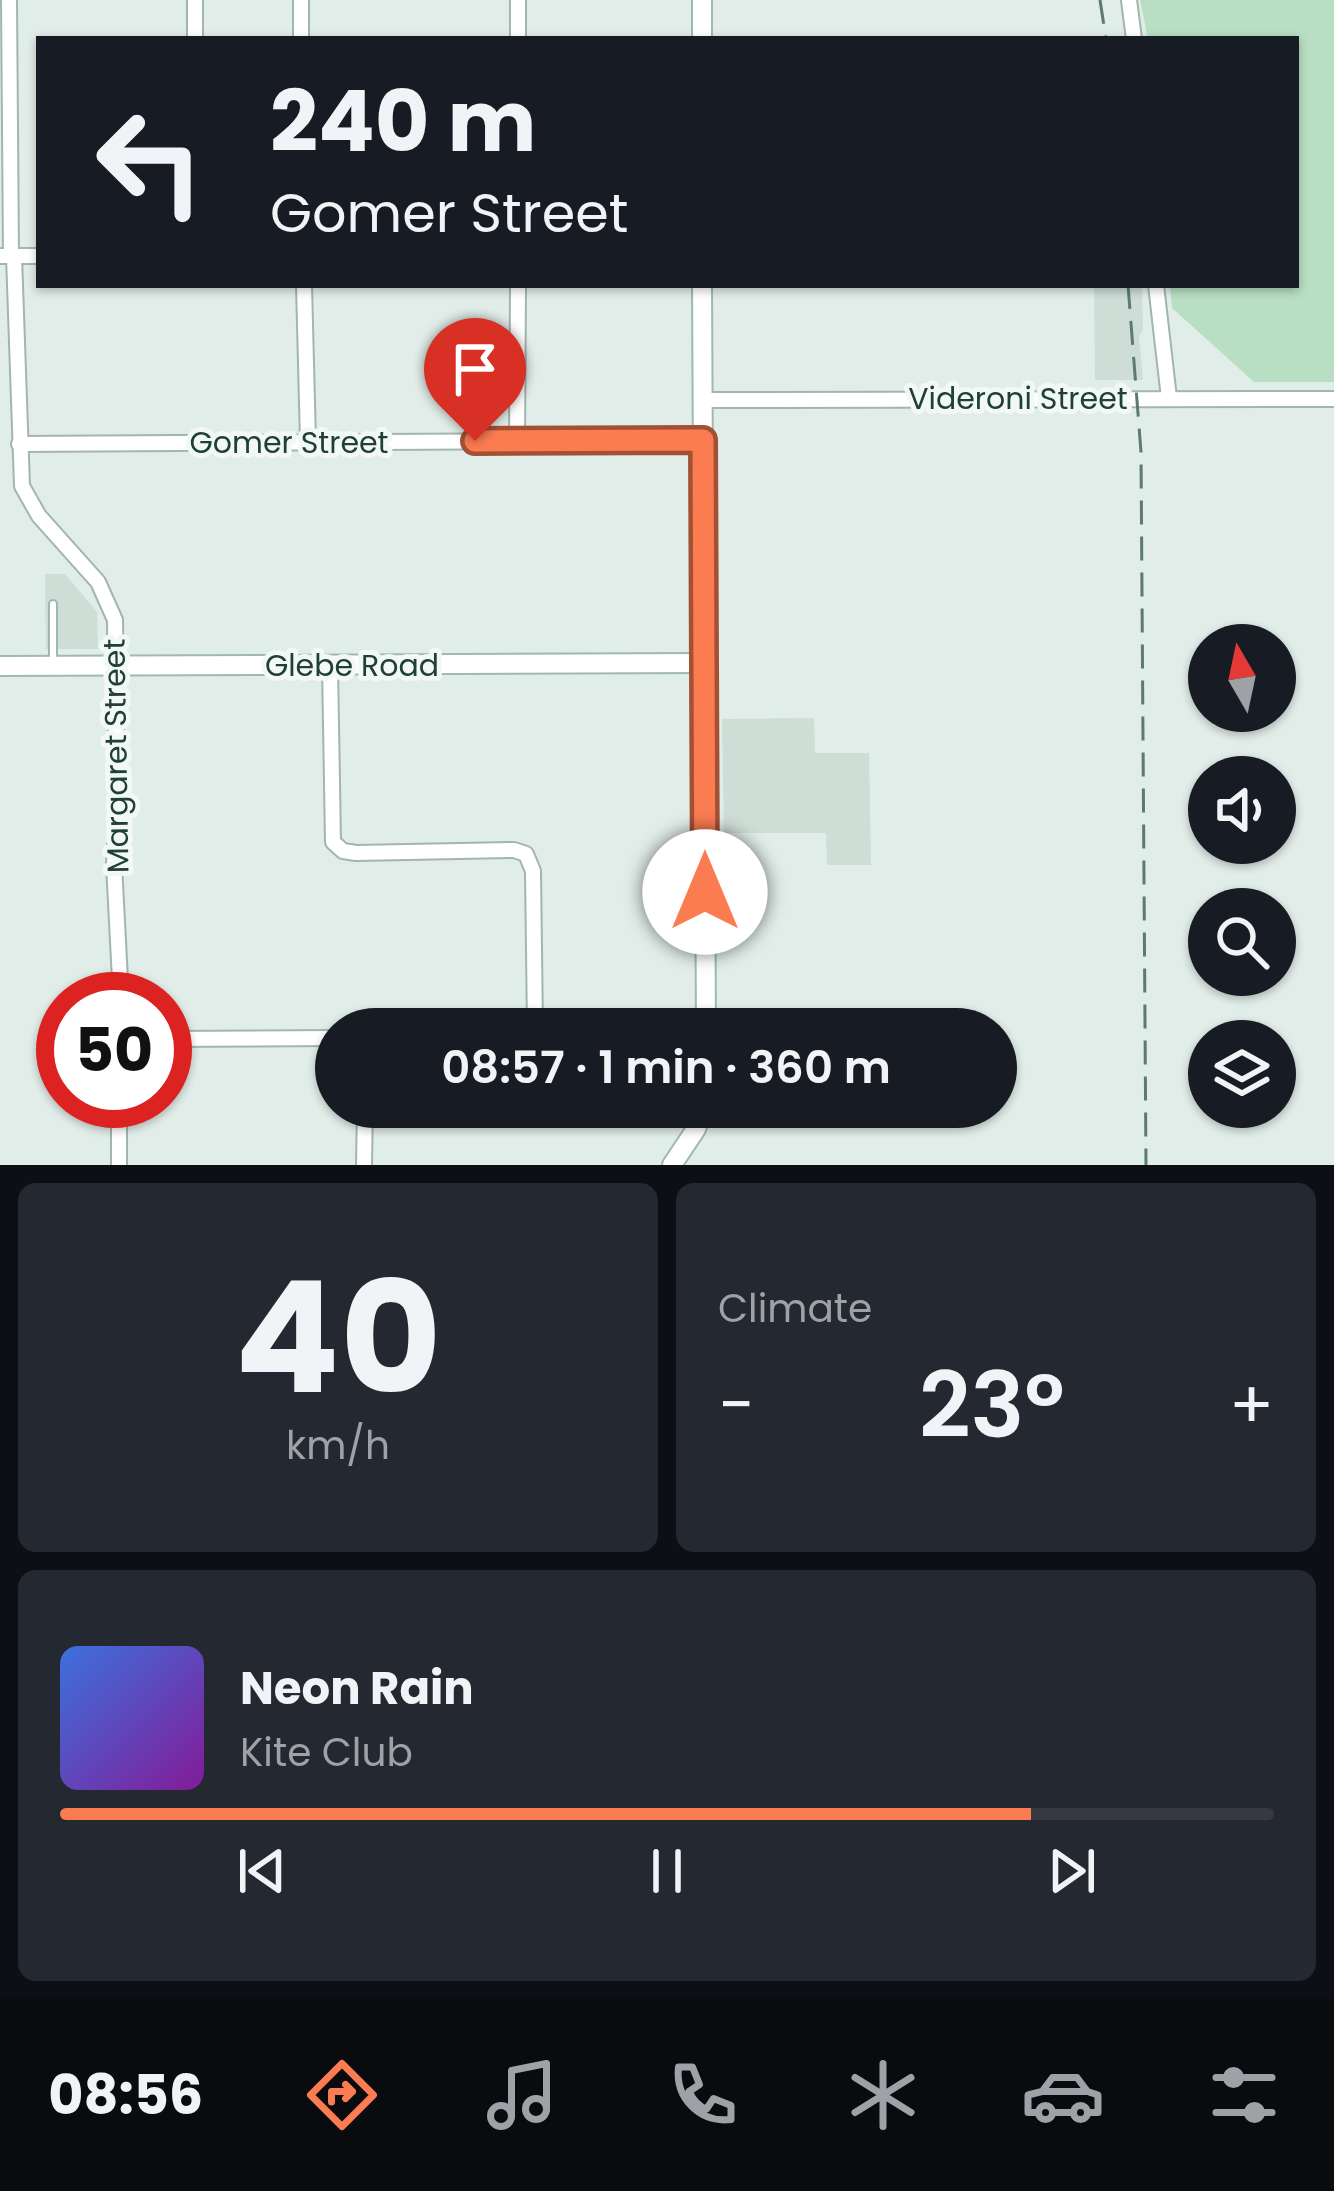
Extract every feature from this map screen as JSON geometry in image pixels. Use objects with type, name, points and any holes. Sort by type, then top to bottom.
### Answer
[{"type":"main road","points":[[702,0],[702,36]]},
{"type":"main road","points":[[703,288],[706,1008]]},
{"type":"main road","name":"Glebe Road","points":[[0,666],[704,663]]},
{"type":"main road","points":[[671,1165],[696,1128]]},
{"type":"street","name":"Margaret Street","points":[[9,0],[8,256],[20,475],[28,500],[108,600],[115,620],[114,864],[120,972]]},
{"type":"street","points":[[195,0],[196,36]]},
{"type":"street","points":[[301,0],[301,36]]},
{"type":"street","points":[[518,0],[518,36]]},
{"type":"street","points":[[1129,0],[1134,36]]},
{"type":"street","points":[[304,288],[308,442]]},
{"type":"street","points":[[517,440],[518,288]]},
{"type":"street","points":[[1156,288],[1169,398]]},
{"type":"street","name":"Videroni Street","points":[[703,400],[1334,399]]},
{"type":"street","name":"Gomer Street","points":[[19,444],[703,440]]},
{"type":"street","points":[[330,665],[333,842],[343,851],[356,853],[514,850],[526,854],[533,871],[535,1008]]},
{"type":"street","points":[[192,1039],[315,1039]]},
{"type":"street","points":[[119,1128],[119,1165]]},
{"type":"street","points":[[364,1128],[364,1165]]},
{"type":"lane","points":[[53,604],[53,666]]},
{"type":"shaded area","points":[[1094,288],[1142,288],[1143,380],[1095,380]]},
{"type":"shaded area","points":[[45,574],[65,574],[97,612],[98,649],[46,649]]},
{"type":"shaded area","points":[[814,718],[815,753],[869,753],[871,865],[827,865],[826,833],[724,833],[722,719]]},
{"type":"green space","points":[[1140,0],[1334,0],[1334,382],[1254,382],[1172,308],[1170,288],[1299,288],[1299,36],[1147,36]]},
{"type":"railway","points":[[1100,0],[1106,36]]},
{"type":"railway","points":[[1128,288],[1141,452],[1146,1165]]},
{"type":"route","points":[[475,441],[703,440],[705,892]]}]
